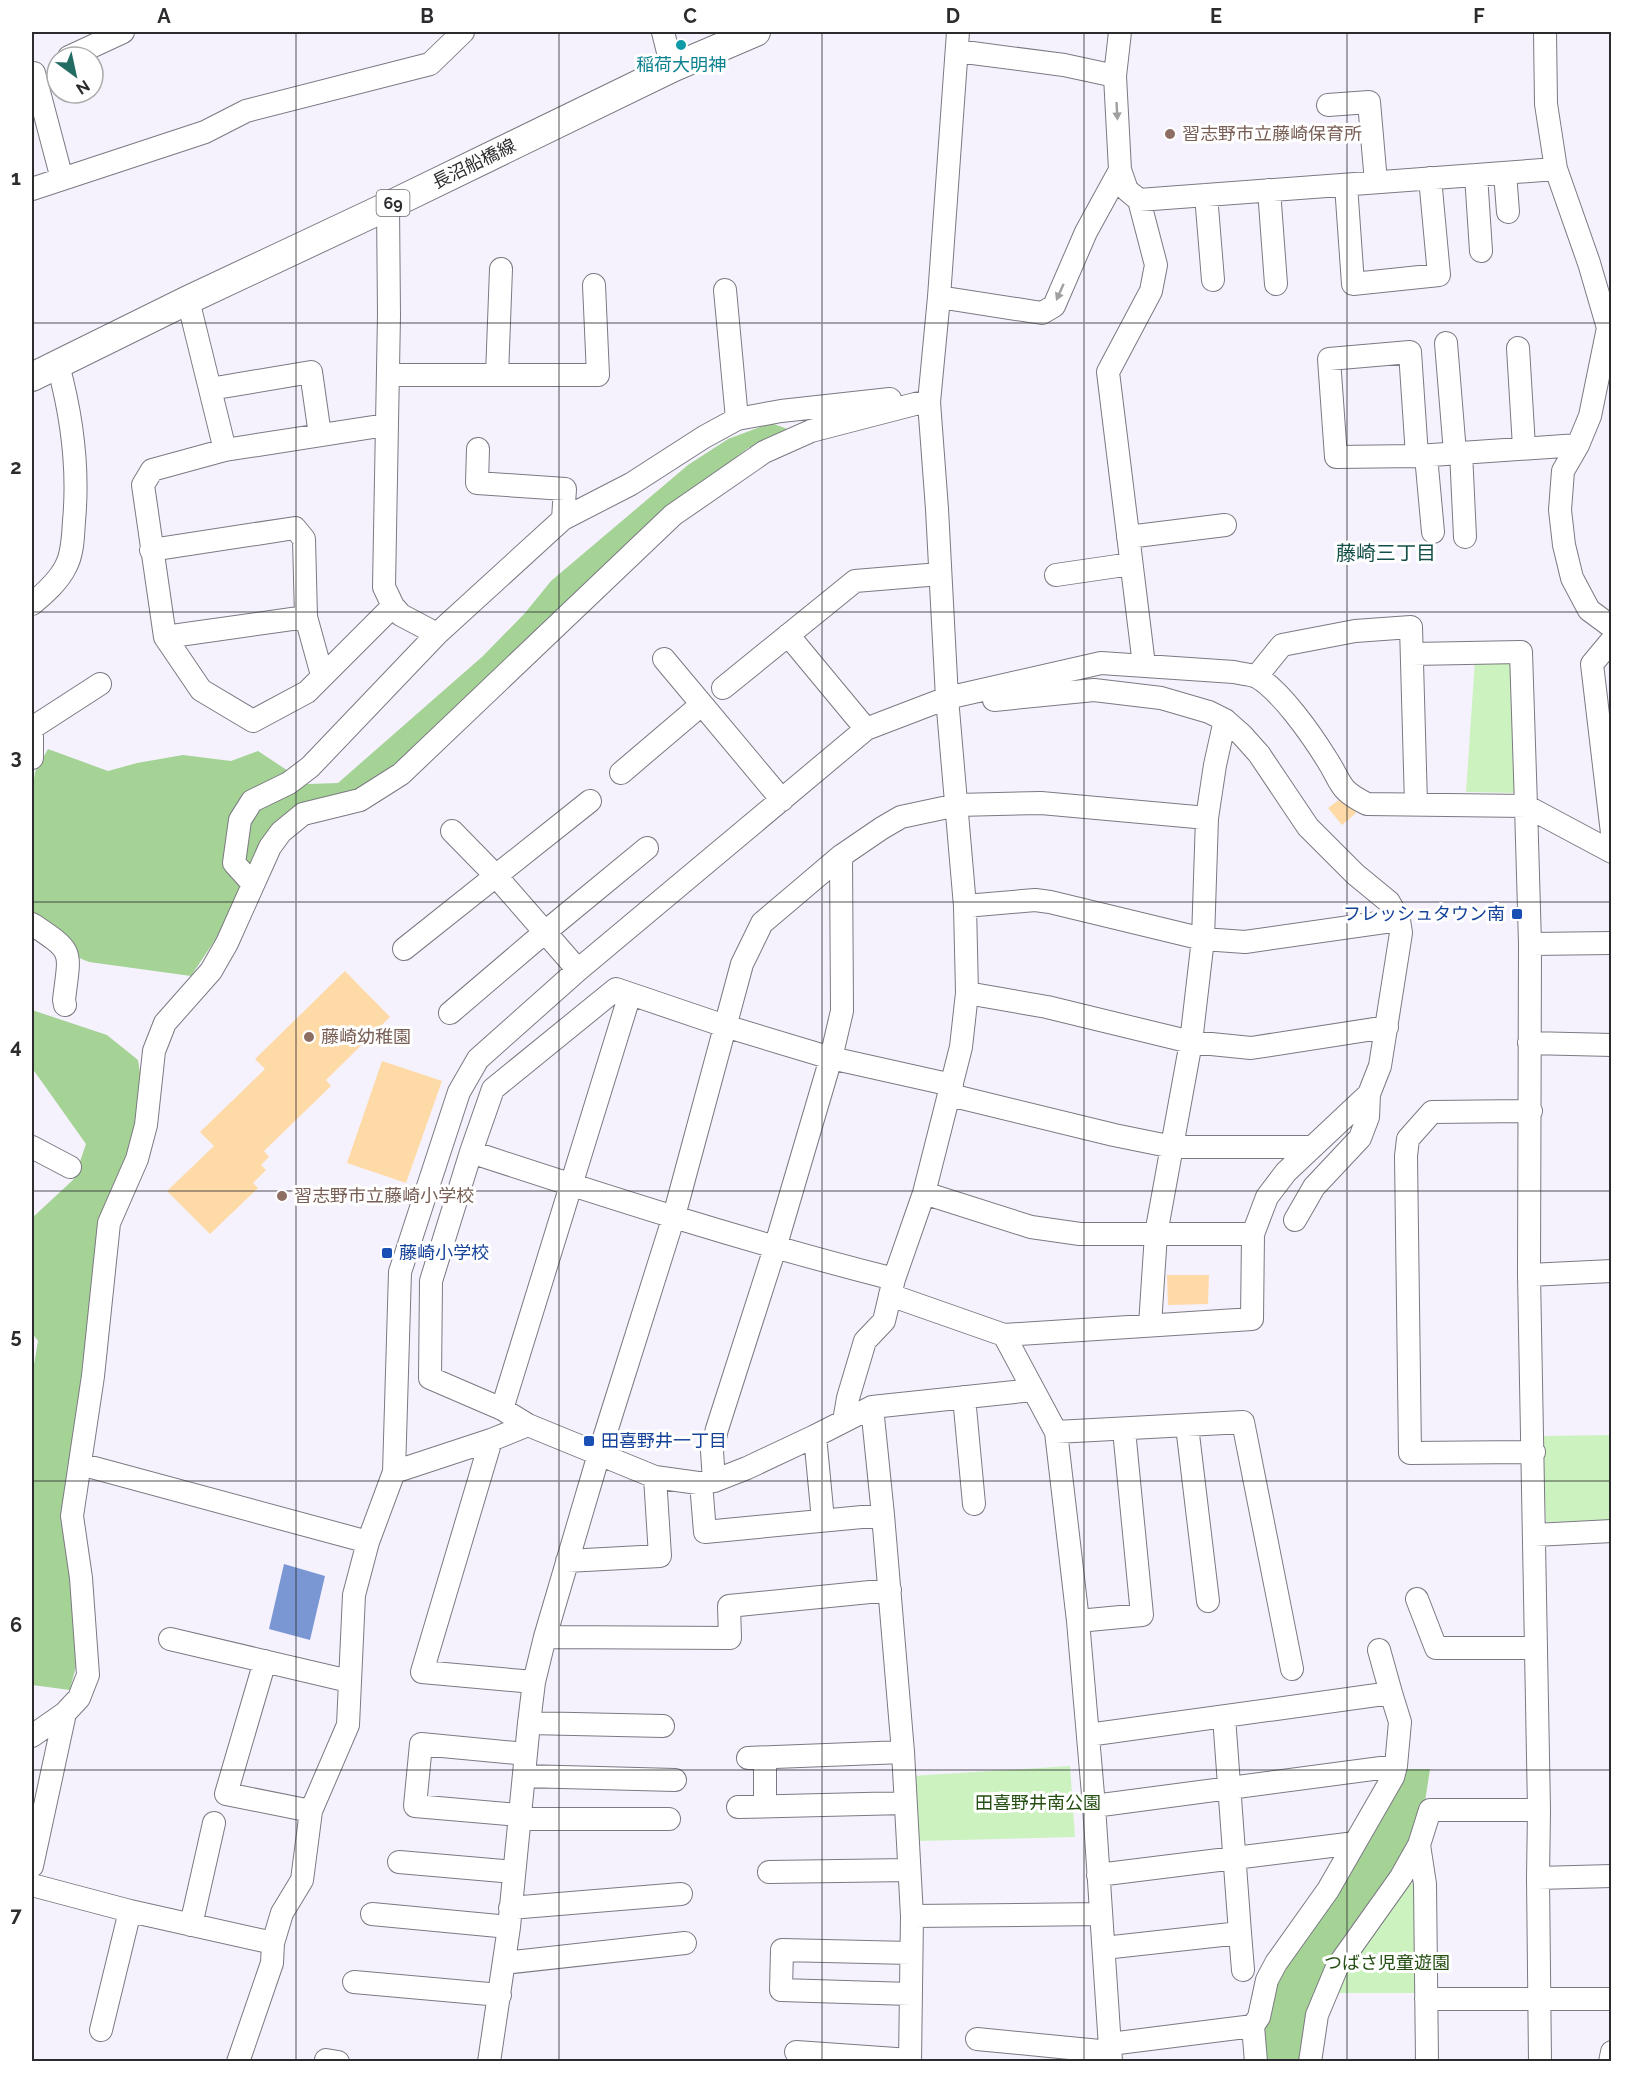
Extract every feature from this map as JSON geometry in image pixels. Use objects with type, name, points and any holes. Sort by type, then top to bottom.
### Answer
[{"type":"main road","name":"長沼船橋線","points":[[32,377],[672,68],[756,32]]},
{"type":"street","points":[[94,37],[123,32]]},
{"type":"street","points":[[32,189],[205,132],[246,111],[430,64],[463,32]]},
{"type":"street","points":[[663,32],[672,68]]},
{"type":"street","points":[[1120,32],[1115,76],[1120,170],[1127,190],[1139,200],[1156,265],[1151,291],[1108,372],[1144,665]]},
{"type":"street","points":[[1545,32],[1546,104],[1556,169],[1610,329],[1590,416],[1578,445],[1563,471],[1560,510],[1564,545],[1572,578],[1589,610],[1611,627]]},
{"type":"street","points":[[844,1421],[848,1398],[865,1341],[884,1321],[892,1287],[924,1193],[961,1047],[967,993],[965,906],[947,698],[940,574],[922,403],[939,297],[957,41],[1115,76]]},
{"type":"street","points":[[33,74],[62,179]]},
{"type":"street","points":[[1328,105],[1369,102],[1376,182]]},
{"type":"street","points":[[1139,200],[1556,169]]},
{"type":"street","points":[[939,297],[1042,314],[1054,306],[1086,232],[1120,170]]},
{"type":"street","points":[[1505,173],[1508,212]]},
{"type":"street","points":[[1476,175],[1481,251]]},
{"type":"street","points":[[1346,184],[1353,284],[1438,275],[1430,178]]},
{"type":"street","points":[[1269,190],[1276,284]]},
{"type":"street","points":[[1206,195],[1213,280]]},
{"type":"street","points":[[388,206],[384,587],[393,606],[401,615],[437,634]]},
{"type":"street","points":[[497,375],[501,269]]},
{"type":"street","points":[[388,375],[598,375],[594,285]]},
{"type":"street","points":[[725,290],[737,419]]},
{"type":"street","points":[[188,300],[225,450]]},
{"type":"street","points":[[1446,343],[1465,537]]},
{"type":"street","points":[[1518,348],[1524,447]]},
{"type":"street","points":[[1433,532],[1422,456],[1410,352],[1329,359],[1336,458],[1422,456],[1524,447],[1578,445]]},
{"type":"street","points":[[32,604],[45,593],[66,566],[73,539],[76,454],[68,400],[58,364]]},
{"type":"street","points":[[210,389],[311,372],[320,435]]},
{"type":"street","points":[[252,883],[234,863],[240,820],[252,801],[289,783],[310,767],[437,634],[563,519],[631,484],[704,437],[737,419],[781,411],[888,399],[922,403]]},
{"type":"street","points":[[32,1737],[64,1713],[79,1698],[88,1675],[81,1578],[72,1516],[93,1376],[109,1223],[137,1159],[146,1125],[154,1051],[165,1023],[212,971],[270,847],[281,832],[303,814],[360,800],[401,774],[673,515],[764,452],[811,431],[922,403]]},
{"type":"street","points":[[386,425],[225,450],[153,470],[142,485],[165,637],[201,690],[253,721],[307,692],[393,606]]},
{"type":"street","points":[[478,449],[477,483],[565,489],[563,519]]},
{"type":"street","points":[[1128,537],[1225,525]]},
{"type":"street","points":[[151,550],[295,528],[304,539],[306,617],[322,675]]},
{"type":"street","points":[[1056,575],[1131,564]]},
{"type":"street","points":[[723,688],[855,581],[940,574]]},
{"type":"street","points":[[165,637],[306,617]]},
{"type":"street","points":[[1256,677],[1282,645],[1355,631],[1411,627],[1416,804]]},
{"type":"street","points":[[788,635],[866,729]]},
{"type":"street","points":[[1611,640],[1592,664],[1611,833]]},
{"type":"street","points":[[1412,654],[1521,652],[1530,944],[1530,1275],[1539,1810],[1540,2061]]},
{"type":"street","points":[[664,659],[782,800]]},
{"type":"street","points":[[238,2061],[272,1963],[273,1942],[282,1913],[302,1880],[311,1812],[348,1725],[354,1595],[368,1542],[394,1472],[400,1272],[459,1092],[478,1059],[578,970],[866,729],[947,698],[1101,663],[1234,672],[1256,677],[1281,698],[1310,733],[1338,783],[1349,795],[1367,804],[1526,806],[1611,852]]},
{"type":"street","points":[[32,728],[100,684]]},
{"type":"street","points":[[947,698],[987,700],[1094,690],[1161,698],[1209,712],[1225,720],[1242,735],[1258,754],[1308,827],[1355,874],[1389,902],[1399,920],[1401,933],[1380,1066],[1369,1094],[1368,1117],[1360,1138],[1314,1187],[1295,1220]]},
{"type":"street","points":[[621,773],[702,705]]},
{"type":"street","points":[[1150,1324],[1156,1234],[1191,1042],[1203,939],[1207,818],[1225,720]]},
{"type":"street","points":[[32,737],[32,758]]},
{"type":"street","points":[[404,949],[590,801]]},
{"type":"street","points":[[489,2061],[504,1963],[534,1682],[599,1454],[674,1216],[742,964],[762,923],[840,856],[901,818],[957,805],[1041,803],[1207,818]]},
{"type":"street","points":[[452,831],[496,876],[578,970]]},
{"type":"street","points":[[450,1013],[647,848]]},
{"type":"street","points":[[840,856],[842,1011],[831,1058],[717,1429],[707,1482],[705,1532],[884,1515]]},
{"type":"street","points":[[965,906],[1035,900],[1203,939],[1245,942],[1399,920]]},
{"type":"street","points":[[32,924],[58,941],[67,953],[69,960],[65,1005]]},
{"type":"street","points":[[1530,944],[1611,943]]},
{"type":"street","points":[[1033,1390],[872,1407],[815,1437],[707,1482],[655,1477],[528,1425],[502,1408],[430,1378],[431,1281],[493,1089],[616,989],[725,1026],[831,1058],[1114,1135],[1173,1147],[1312,1147]]},
{"type":"street","points":[[967,993],[1047,1006],[1191,1042],[1251,1048],[1387,1027]]},
{"type":"street","points":[[502,1408],[630,994]]},
{"type":"street","points":[[1529,1043],[1611,1046]]},
{"type":"street","points":[[471,1152],[892,1287],[1004,1335],[1252,1319],[1253,1234],[1267,1197],[1286,1172],[1369,1094]]},
{"type":"street","points":[[1531,1111],[1432,1112],[1407,1139],[1406,1155],[1410,1453],[1534,1452]]},
{"type":"street","points":[[32,1147],[70,1167]]},
{"type":"street","points":[[924,1193],[1031,1227],[1080,1234],[1253,1234]]},
{"type":"street","points":[[1530,1275],[1611,1272]]},
{"type":"street","points":[[1004,1335],[1056,1432],[1078,1621],[1088,1735],[1110,2052]]},
{"type":"street","points":[[964,1397],[974,1504]]},
{"type":"street","points":[[796,2052],[910,2061],[912,1916],[903,1752],[884,1515],[872,1407]]},
{"type":"street","points":[[1056,1432],[1243,1422],[1292,1669]]},
{"type":"street","points":[[394,1472],[491,1440],[528,1425]]},
{"type":"street","points":[[1187,1426],[1208,1601]]},
{"type":"street","points":[[1078,1621],[1142,1615],[1124,1430]]},
{"type":"street","points":[[815,1437],[823,1520]]},
{"type":"street","points":[[491,1440],[422,1671],[534,1682]]},
{"type":"street","points":[[80,1464],[368,1542]]},
{"type":"street","points":[[567,1561],[660,1556],[655,1477]]},
{"type":"street","points":[[1535,1534],[1611,1531]]},
{"type":"street","points":[[545,1637],[730,1638],[729,1606],[890,1590]]},
{"type":"street","points":[[1417,1599],[1436,1648],[1536,1648]]},
{"type":"street","points":[[170,1640],[349,1681]]},
{"type":"street","points":[[1256,2061],[1253,2026],[1259,2017],[1267,1980],[1276,1963],[1328,1890],[1396,1766],[1400,1722],[1379,1650]]},
{"type":"street","points":[[265,1661],[226,1794],[311,1812]]},
{"type":"street","points":[[1088,1735],[1391,1693]]},
{"type":"street","points":[[32,1866],[64,1713]]},
{"type":"street","points":[[1224,1717],[1243,1970]]},
{"type":"street","points":[[529,1723],[663,1726]]},
{"type":"street","points":[[526,1754],[421,1744],[415,1806],[518,1817],[669,1819]]},
{"type":"street","points":[[765,1806],[756,1758],[903,1752]]},
{"type":"street","points":[[1094,1806],[1396,1766]]},
{"type":"street","points":[[524,1776],[675,1780]]},
{"type":"street","points":[[738,1807],[905,1803]]},
{"type":"street","points":[[1310,2061],[1317,2016],[1337,1967],[1401,1877],[1419,1845],[1430,1810],[1539,1810]]},
{"type":"street","points":[[191,1925],[214,1822]]},
{"type":"street","points":[[1098,1875],[1355,1843]]},
{"type":"street","points":[[1419,1845],[1425,1884],[1427,2061]]},
{"type":"street","points":[[399,1862],[514,1872]]},
{"type":"street","points":[[769,1872],[908,1870]]},
{"type":"street","points":[[1538,1878],[1611,1876]]},
{"type":"street","points":[[32,1885],[130,1911],[273,1942]]},
{"type":"street","points":[[372,1914],[509,1917],[681,1894]]},
{"type":"street","points":[[101,2030],[130,1911]]},
{"type":"street","points":[[912,1916],[1101,1914]]},
{"type":"street","points":[[1104,1948],[1240,1933]]},
{"type":"street","points":[[504,1963],[685,1943]]},
{"type":"street","points":[[910,1953],[782,1950],[781,1990],[910,1994]]},
{"type":"street","points":[[354,1982],[500,1995]]},
{"type":"street","points":[[1426,1999],[1611,1999]]},
{"type":"street","points":[[977,2039],[1110,2052],[1253,2026]]},
{"type":"street","points":[[1610,2061],[1611,2052]]},
{"type":"green space","points":[[771,423],[793,431],[748,448],[669,509],[398,768],[348,796],[295,809],[235,910],[191,976],[89,962],[36,940],[32,916],[32,795],[35,772],[48,749],[108,771],[183,755],[231,761],[258,751],[308,784],[338,783],[483,656],[525,613],[551,581],[688,465],[728,439]]},
{"type":"green space","points":[[1475,660],[1505,660],[1514,668],[1516,793],[1466,792]]},
{"type":"green space","points":[[32,1010],[107,1035],[138,1060],[144,1099],[66,1516],[76,1666],[70,1690],[32,1685],[32,1376],[38,1341],[32,1333],[32,1218],[74,1179],[86,1144],[32,1068]]},
{"type":"green space","points":[[1611,1435],[1611,1521],[1546,1522],[1542,1436]]},
{"type":"green space","name":"田喜野井南公園","points":[[1070,1766],[1075,1837],[918,1841],[912,1776]]},
{"type":"green space","points":[[1402,1769],[1430,1769],[1425,1802],[1412,1837],[1303,2061],[1264,2062],[1264,2032],[1270,1983]]},
{"type":"green space","name":"つばさ児童遊園","points":[[1409,1882],[1417,1884],[1418,1993],[1334,1993],[1344,1970]]},
{"type":"water","points":[[284,1564],[325,1576],[310,1640],[269,1629]]},
{"type":"building","points":[[1343,797],[1356,813],[1342,825],[1328,808]]},
{"type":"building","points":[[345,971],[390,1017],[326,1080],[331,1086],[264,1151],[269,1157],[261,1165],[266,1170],[253,1183],[258,1188],[210,1234],[167,1191],[214,1146],[200,1132],[265,1069],[255,1059]]},
{"type":"building","points":[[382,1061],[442,1081],[406,1183],[347,1163]]},
{"type":"building","points":[[1167,1275],[1209,1275],[1208,1304],[1168,1305]]},
{"type":"place","name":"稲荷大明神","points":[[681,45]]},
{"type":"place","name":"習志野市立藤崎保育所","points":[[1170,134]]},
{"type":"place","name":"フレッシュタウン南","points":[[1517,914]]},
{"type":"place","name":"藤崎幼稚園","points":[[309,1037]]},
{"type":"place","name":"習志野市立藤崎小学校","points":[[282,1196]]},
{"type":"place","name":"藤崎小学校","points":[[387,1253]]},
{"type":"place","name":"田喜野井一丁目","points":[[589,1441]]},
{"type":"district","name":"藤崎三丁目","points":[[1386,553]]}]
